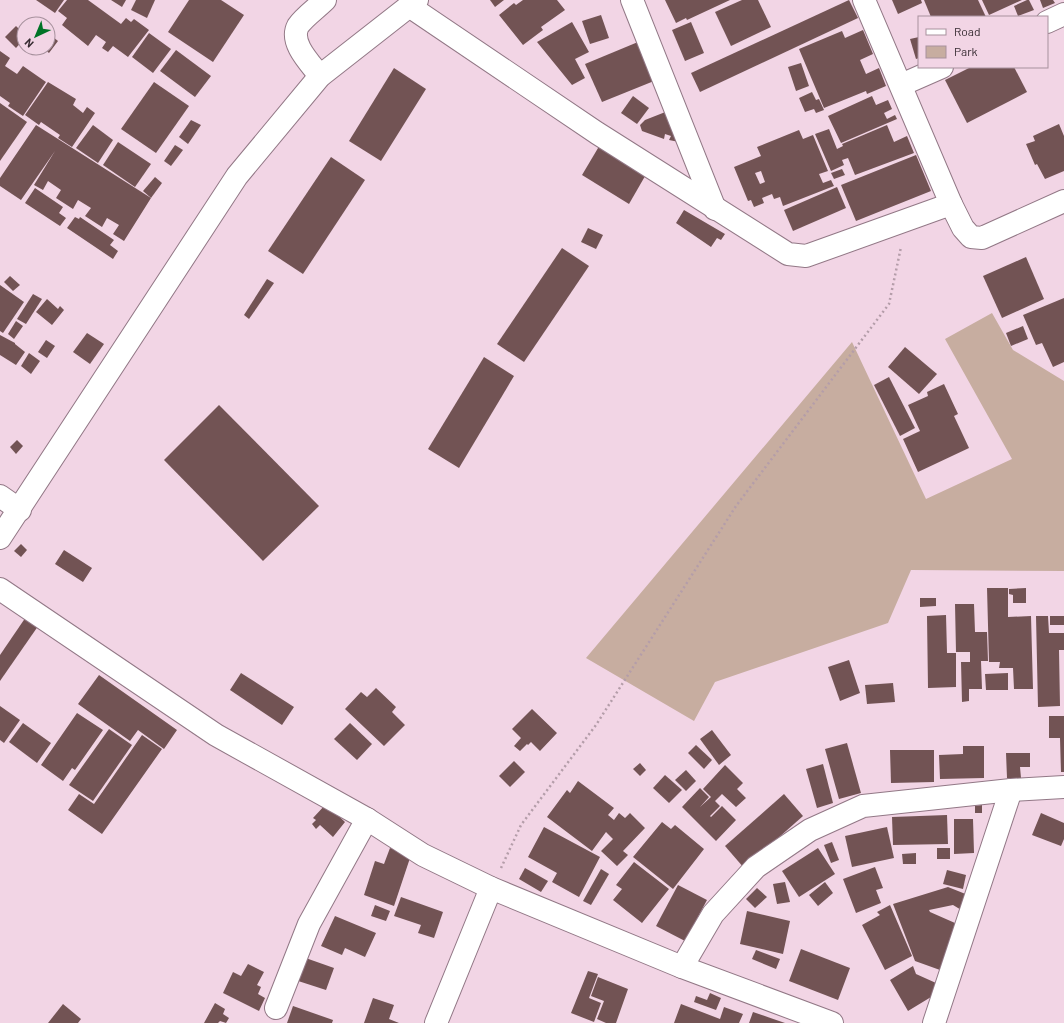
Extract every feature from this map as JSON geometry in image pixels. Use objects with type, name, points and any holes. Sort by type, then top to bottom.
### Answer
[{"type":"street","points":[[320,76],[300,48],[296,37],[298,27],[325,0]]},
{"type":"street","points":[[632,0],[714,209]]},
{"type":"street","points":[[864,0],[951,204],[963,228],[971,237],[982,238],[1064,201]]},
{"type":"street","points":[[0,538],[20,510],[237,176],[320,76],[413,3],[548,101],[647,163],[714,209],[788,254],[806,256],[951,204]]},
{"type":"street","points":[[1048,22],[1064,14]]},
{"type":"street","points":[[900,85],[940,68]]},
{"type":"street","points":[[0,496],[20,510]]},
{"type":"street","points":[[0,590],[216,735],[367,819],[423,855],[491,888],[682,967],[832,1023]]},
{"type":"street","points":[[682,967],[713,914],[756,867],[810,830],[863,806],[1012,790],[1064,787]]},
{"type":"street","points":[[934,1023],[1012,790]]},
{"type":"street","points":[[276,1008],[309,924],[367,819]]},
{"type":"street","points":[[436,1023],[491,888]]},
{"type":"path","points":[[491,888],[521,825],[596,726],[736,506],[889,304],[906,221]]},
{"type":"green space","points":[[992,313],[1013,350],[1064,381],[1064,571],[911,570],[888,623],[715,682],[694,721],[586,658],[852,342],[926,499],[1012,459],[945,339]]},
{"type":"building","points":[[36,0],[64,0],[55,13]]},
{"type":"building","points":[[67,0],[88,0],[121,24],[126,18],[131,22],[134,19],[149,30],[128,57],[113,46],[108,52],[102,48],[106,42],[96,35],[88,46],[62,25],[67,18],[58,11]]},
{"type":"building","points":[[111,0],[126,0],[122,7]]},
{"type":"building","points":[[136,0],[155,0],[147,18],[131,10]]},
{"type":"building","points":[[189,0],[221,0],[244,15],[213,62],[168,32]]},
{"type":"building","points":[[490,0],[504,0],[495,7]]},
{"type":"building","points":[[523,0],[557,0],[565,10],[541,27],[543,30],[523,45],[499,15],[514,3],[516,5]]},
{"type":"building","points":[[665,0],[730,0],[687,20],[686,18],[676,23]]},
{"type":"building","points":[[742,0],[758,0],[771,27],[731,46],[715,12]]},
{"type":"building","points":[[849,0],[858,18],[700,92],[691,73]]},
{"type":"building","points":[[892,0],[921,0],[922,3],[898,14]]},
{"type":"building","points":[[924,0],[978,0],[986,16],[931,16]]},
{"type":"building","points":[[982,0],[1022,0],[989,15]]},
{"type":"building","points":[[1029,0],[1034,10],[1018,16],[1014,6]]},
{"type":"building","points":[[1040,0],[1053,0],[1055,3],[1043,8]]},
{"type":"building","points":[[601,15],[609,38],[590,44],[582,21]]},
{"type":"building","points":[[572,22],[589,52],[575,59],[585,78],[572,85],[537,42]]},
{"type":"building","points":[[691,22],[704,53],[685,61],[672,30]]},
{"type":"building","points":[[16,26],[16,48],[5,37]]},
{"type":"building","points":[[863,30],[873,54],[860,60],[866,74],[879,68],[886,86],[867,94],[866,91],[824,108],[799,49],[842,31],[845,38]]},
{"type":"building","points":[[149,33],[171,49],[153,73],[132,57]]},
{"type":"building","points":[[918,37],[918,58],[916,59],[910,39]]},
{"type":"building","points":[[638,42],[654,81],[602,102],[585,64]]},
{"type":"building","points":[[176,50],[211,76],[195,97],[160,71]]},
{"type":"building","points":[[0,51],[10,58],[5,66],[17,74],[23,66],[46,82],[23,116],[8,106],[10,103],[0,96]]},
{"type":"building","points":[[801,63],[809,86],[796,91],[788,67]]},
{"type":"building","points":[[394,68],[426,89],[381,161],[349,141]]},
{"type":"building","points":[[969,68],[1015,68],[1027,92],[967,123],[945,80]]},
{"type":"building","points":[[48,82],[76,99],[73,105],[83,113],[87,107],[95,113],[72,147],[58,138],[60,135],[41,122],[39,125],[25,115]]},
{"type":"building","points":[[154,82],[189,106],[156,153],[121,129]]},
{"type":"building","points":[[812,92],[816,100],[819,99],[824,110],[816,113],[814,109],[805,112],[799,98]]},
{"type":"building","points":[[633,96],[649,108],[637,124],[621,113]]},
{"type":"building","points":[[872,96],[876,105],[888,100],[892,109],[884,113],[887,119],[895,115],[897,119],[841,143],[828,116]]},
{"type":"building","points":[[0,103],[27,122],[0,161]]},
{"type":"building","points":[[673,109],[679,142],[669,140],[671,136],[665,134],[664,139],[642,131],[640,125],[645,120]]},
{"type":"building","points":[[191,120],[201,125],[188,144],[179,137]]},
{"type":"building","points":[[1059,124],[1064,136],[1064,171],[1045,179],[1037,164],[1035,165],[1026,144],[1035,141],[1033,136]]},
{"type":"building","points":[[36,125],[151,198],[124,241],[113,234],[119,225],[107,218],[102,227],[85,216],[91,208],[78,200],[73,209],[56,198],[61,190],[48,181],[43,190],[34,185],[55,151],[21,200],[0,186],[0,178]]},
{"type":"building","points":[[93,125],[113,140],[98,163],[76,148]]},
{"type":"building","points":[[887,125],[894,142],[907,136],[914,153],[855,175],[848,158],[842,160],[844,165],[831,171],[815,134],[829,129],[837,149],[843,146],[842,144]]},
{"type":"building","points":[[799,130],[803,139],[813,135],[828,171],[819,174],[823,183],[831,180],[834,186],[783,206],[780,197],[774,199],[772,194],[762,198],[764,203],[754,207],[751,200],[748,201],[734,167],[761,156],[757,147]],"holes":[[[761,171],[765,182],[760,184],[755,173]]]},
{"type":"building","points":[[118,142],[151,164],[135,187],[103,165]]},
{"type":"building","points":[[601,143],[648,171],[629,204],[582,175]]},
{"type":"building","points":[[175,145],[183,150],[171,166],[164,161]]},
{"type":"building","points":[[916,155],[931,191],[856,221],[841,185]]},
{"type":"building","points":[[331,157],[365,180],[303,274],[268,251]]},
{"type":"building","points":[[842,169],[845,175],[834,179],[831,173]]},
{"type":"building","points":[[155,177],[162,183],[151,198],[143,191]]},
{"type":"building","points":[[837,187],[846,208],[793,231],[784,210]]},
{"type":"building","points":[[35,188],[63,207],[59,213],[66,218],[60,226],[25,203]]},
{"type":"building","points":[[684,210],[725,234],[721,240],[717,238],[711,247],[676,223]]},
{"type":"building","points":[[75,217],[79,219],[80,217],[114,240],[110,245],[118,251],[113,259],[67,228]]},
{"type":"building","points":[[588,228],[603,235],[596,249],[581,242]]},
{"type":"building","points":[[562,248],[589,266],[524,362],[497,344]]},
{"type":"building","points":[[1026,257],[1044,299],[1002,318],[983,276]]},
{"type":"building","points":[[10,276],[20,285],[13,291],[4,282]]},
{"type":"building","points":[[267,279],[274,283],[249,319],[244,315]]},
{"type":"building","points":[[0,285],[24,302],[3,333],[0,331]]},
{"type":"building","points":[[33,294],[42,299],[26,324],[17,319]]},
{"type":"building","points":[[1064,298],[1064,362],[1053,367],[1042,343],[1036,345],[1023,315]]},
{"type":"building","points":[[47,299],[58,309],[60,306],[64,310],[52,325],[36,312]]},
{"type":"building","points":[[16,321],[23,326],[14,339],[8,334]]},
{"type":"building","points":[[1023,326],[1028,339],[1011,346],[1006,333]]},
{"type":"building","points":[[87,333],[104,344],[90,364],[73,352]]},
{"type":"building","points":[[0,335],[15,343],[25,352],[16,365],[0,355]]},
{"type":"building","points":[[46,340],[55,346],[47,358],[38,352]]},
{"type":"building","points":[[905,347],[937,374],[919,394],[888,367]]},
{"type":"building","points":[[29,353],[40,361],[31,374],[21,366]]},
{"type":"building","points":[[484,357],[514,376],[459,468],[428,449]]},
{"type":"building","points":[[889,377],[915,428],[900,436],[874,385]]},
{"type":"building","points":[[944,384],[958,414],[954,416],[969,448],[918,472],[903,439],[920,431],[908,405],[928,396],[927,392]]},
{"type":"building","points":[[219,405],[319,506],[263,561],[164,460]]},
{"type":"building","points":[[17,440],[23,446],[16,454],[10,447]]},
{"type":"building","points":[[21,544],[27,550],[21,557],[14,551]]},
{"type":"building","points":[[64,550],[92,568],[83,582],[55,564]]},
{"type":"building","points":[[987,588],[1008,588],[1008,617],[1031,616],[1033,689],[1014,689],[1013,668],[999,668],[1000,662],[989,662]]},
{"type":"building","points":[[1026,588],[1026,603],[1013,603],[1013,595],[1009,594],[1009,589]]},
{"type":"building","points":[[920,598],[936,598],[936,606],[920,607]]},
{"type":"building","points":[[955,604],[974,604],[975,632],[987,632],[988,661],[981,661],[982,689],[969,689],[969,701],[962,702],[961,662],[970,662],[970,652],[956,652]]},
{"type":"building","points":[[30,611],[43,619],[0,681],[0,655]]},
{"type":"building","points":[[946,615],[947,653],[956,653],[956,687],[928,688],[927,616]]},
{"type":"building","points":[[1036,616],[1048,616],[1049,633],[1064,633],[1064,650],[1059,650],[1060,706],[1038,707]]},
{"type":"building","points":[[1050,616],[1064,616],[1064,625],[1050,625]]},
{"type":"building","points":[[849,660],[860,693],[840,701],[828,667]]},
{"type":"building","points":[[241,673],[294,707],[282,725],[230,690]]},
{"type":"building","points":[[1008,673],[1008,690],[986,690],[985,674]]},
{"type":"building","points":[[99,675],[177,730],[164,749],[138,730],[130,741],[78,704]]},
{"type":"building","points":[[893,683],[895,702],[867,704],[865,685]]},
{"type":"building","points":[[376,688],[396,707],[392,712],[405,725],[384,746],[345,709],[361,692],[367,697]]},
{"type":"building","points":[[0,706],[20,720],[4,743],[0,740]]},
{"type":"building","points":[[532,709],[557,733],[540,751],[531,742],[520,751],[514,746],[521,738],[512,729]]},
{"type":"building","points":[[77,713],[103,730],[75,770],[72,768],[63,781],[41,765]]},
{"type":"building","points":[[1049,716],[1064,716],[1064,772],[1061,772],[1060,738],[1049,738]]},
{"type":"building","points":[[23,723],[51,743],[37,763],[9,742]]},
{"type":"building","points":[[350,723],[372,744],[357,760],[334,739]]},
{"type":"building","points":[[109,729],[132,745],[93,801],[69,785]]},
{"type":"building","points":[[712,730],[731,755],[719,765],[700,739]]},
{"type":"building","points":[[142,735],[162,749],[102,834],[68,810],[79,794],[94,804]]},
{"type":"building","points":[[847,743],[861,793],[839,799],[825,749]]},
{"type":"building","points":[[696,745],[712,760],[704,769],[688,753]]},
{"type":"building","points":[[963,746],[984,746],[984,778],[940,779],[939,755],[963,754]]},
{"type":"building","points":[[890,750],[934,750],[934,782],[891,783]]},
{"type":"building","points":[[1006,753],[1030,753],[1030,767],[1020,767],[1021,778],[1007,778]]},
{"type":"building","points":[[514,761],[525,772],[510,787],[499,776]]},
{"type":"building","points":[[640,763],[646,770],[640,776],[633,769]]},
{"type":"building","points":[[823,764],[833,803],[817,808],[806,769]]},
{"type":"building","points":[[725,765],[743,783],[737,789],[746,798],[736,807],[722,794],[715,801],[720,806],[710,816],[711,817],[722,806],[736,820],[716,841],[682,807],[700,788],[709,797],[700,807],[711,797],[703,789]]},
{"type":"building","points":[[686,770],[696,781],[686,791],[675,780]]},
{"type":"building","points":[[665,775],[682,790],[669,803],[653,788]]},
{"type":"building","points":[[578,781],[614,808],[608,815],[614,820],[619,813],[625,818],[630,813],[645,828],[623,851],[628,855],[617,866],[601,851],[613,839],[606,832],[592,851],[547,817],[567,790],[570,793]]},
{"type":"building","points":[[784,794],[803,816],[744,868],[725,846]]},
{"type":"building","points":[[326,804],[345,822],[333,837],[320,825],[316,829],[312,824],[316,820],[313,818]]},
{"type":"building","points":[[982,805],[982,813],[975,813],[975,806]]},
{"type":"building","points":[[1041,813],[1064,823],[1064,839],[1061,846],[1032,835]]},
{"type":"building","points":[[947,815],[948,844],[893,845],[892,817]]},
{"type":"building","points":[[954,819],[973,819],[974,853],[954,854]]},
{"type":"building","points":[[662,822],[671,829],[675,825],[704,849],[673,889],[633,857]]},
{"type":"building","points":[[544,827],[600,857],[579,897],[552,882],[557,873],[528,857]]},
{"type":"building","points":[[887,827],[894,858],[852,867],[845,836]]},
{"type":"building","points":[[832,842],[839,860],[831,863],[824,845]]},
{"type":"building","points":[[390,848],[411,855],[394,906],[364,895],[375,861],[384,864]]},
{"type":"building","points":[[818,848],[835,874],[799,897],[782,871]]},
{"type":"building","points":[[937,848],[950,848],[950,859],[937,859]]},
{"type":"building","points":[[916,853],[916,864],[903,864],[902,854]]},
{"type":"building","points":[[634,862],[669,889],[642,923],[613,900],[622,889],[616,885]]},
{"type":"building","points":[[875,867],[883,888],[876,890],[881,903],[856,913],[843,879]]},
{"type":"building","points":[[525,868],[548,881],[541,892],[519,879]]},
{"type":"building","points":[[601,869],[609,874],[591,905],[583,901]]},
{"type":"building","points":[[947,870],[966,875],[963,889],[943,884]]},
{"type":"building","points":[[785,882],[790,902],[777,904],[773,884]]},
{"type":"building","points":[[825,882],[833,893],[818,906],[809,895]]},
{"type":"building","points":[[678,885],[707,900],[685,941],[656,926]]},
{"type":"building","points":[[948,887],[968,895],[963,911],[953,905],[929,910],[930,912],[955,923],[940,970],[915,961],[893,904]]},
{"type":"building","points":[[757,888],[767,897],[755,908],[746,899]]},
{"type":"building","points":[[401,897],[443,912],[434,938],[418,933],[421,925],[394,916]]},
{"type":"building","points":[[375,905],[390,911],[386,921],[371,916]]},
{"type":"building","points":[[890,905],[912,956],[885,970],[862,925],[880,915],[877,912]]},
{"type":"building","points":[[747,911],[790,921],[783,954],[740,944]]},
{"type":"building","points":[[335,916],[376,933],[365,957],[345,948],[342,955],[321,946]]},
{"type":"building","points":[[801,949],[850,968],[838,1000],[789,981]]},
{"type":"building","points":[[756,950],[780,959],[776,969],[752,959]]},
{"type":"building","points":[[300,956],[334,968],[326,990],[292,979]]},
{"type":"building","points":[[248,964],[264,972],[257,985],[261,987],[258,994],[265,998],[259,1011],[223,993],[233,972],[241,976]]},
{"type":"building","points":[[913,966],[916,974],[936,983],[931,997],[908,1011],[890,980]]},
{"type":"building","points":[[588,971],[598,974],[589,998],[601,1003],[594,1022],[571,1013]]},
{"type":"building","points":[[598,977],[628,989],[616,1023],[606,1023],[597,1019],[604,1001],[591,996]]},
{"type":"building","points":[[710,993],[721,998],[716,1010],[694,1002],[696,996],[707,1000]]},
{"type":"building","points":[[373,998],[394,1005],[389,1019],[399,1023],[364,1023]]},
{"type":"building","points":[[215,1003],[225,1009],[223,1014],[229,1018],[226,1023],[220,1021],[218,1023],[204,1023]]},
{"type":"building","points":[[63,1004],[81,1019],[78,1023],[48,1023]]},
{"type":"building","points":[[681,1004],[720,1019],[724,1007],[743,1014],[739,1023],[674,1023]]},
{"type":"building","points":[[293,1006],[333,1020],[332,1023],[287,1023]]},
{"type":"building","points":[[753,1012],[785,1023],[749,1023]]}]
